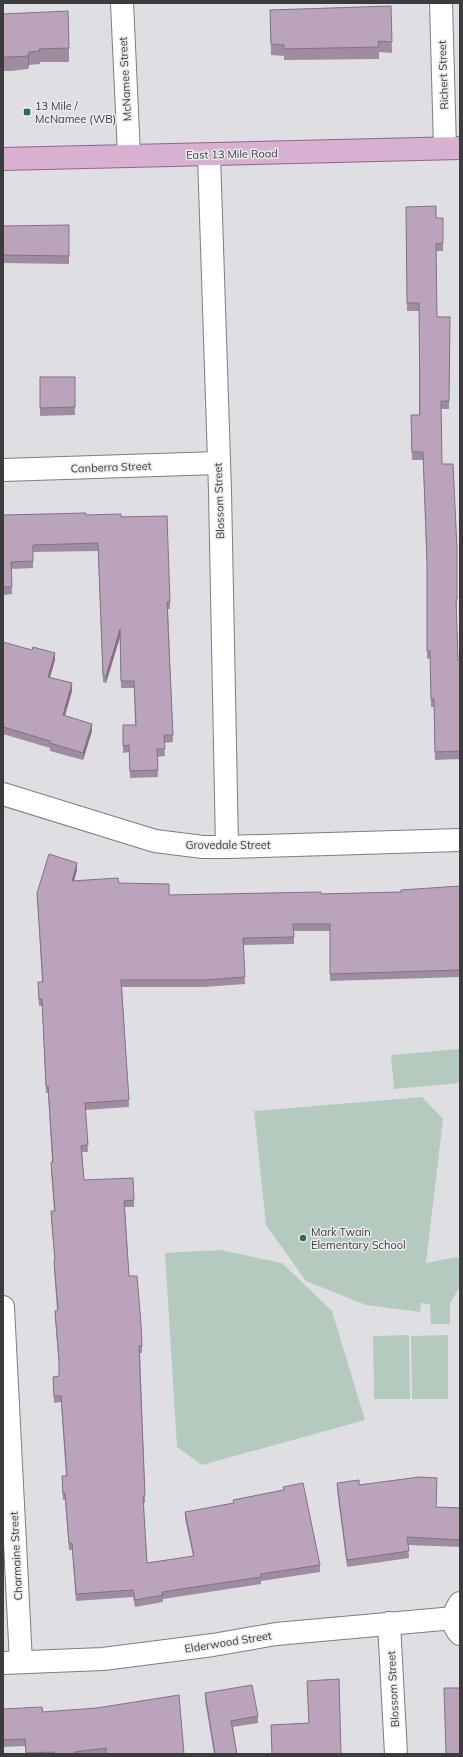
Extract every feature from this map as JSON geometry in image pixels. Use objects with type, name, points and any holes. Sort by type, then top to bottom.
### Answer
[{"type":"main road","name":"East 13 Mile Road","points":[[3,159],[453,148]]},
{"type":"street","name":"McNamee Street","points":[[122,3],[129,155]]},
{"type":"street","name":"Richert Street","points":[[441,3],[453,148]]},
{"type":"street","name":"Blossom Street","points":[[209,155],[227,847]]},
{"type":"street","name":"Canberra Street","points":[[3,470],[218,463]]},
{"type":"street","name":"Grovedale Street","points":[[5,800],[155,840],[204,847],[460,840]]},
{"type":"street","name":"Charmaine Street","points":[[3,1307],[12,1663]]},
{"type":"street","name":"Elderwood Street","points":[[12,1663],[102,1659],[212,1645],[276,1634],[389,1623],[458,1619]]},
{"type":"street","name":"Blossom Street","points":[[389,1623],[396,1754]]},
{"type":"green space","points":[[460,1049],[460,1083],[394,1089],[391,1055]]},
{"type":"green space","points":[[422,1097],[443,1119],[426,1263],[457,1257],[460,1261],[460,1286],[450,1304],[450,1324],[431,1324],[430,1304],[421,1303],[420,1312],[366,1305],[306,1281],[266,1225],[254,1111]]},
{"type":"green space","points":[[220,1250],[282,1263],[332,1311],[365,1420],[202,1465],[177,1447],[165,1253]]},
{"type":"green space","points":[[409,1335],[410,1399],[374,1399],[373,1336]]},
{"type":"green space","points":[[448,1335],[448,1399],[412,1399],[411,1336]]},
{"type":"building","points":[[391,6],[392,42],[378,41],[379,47],[284,49],[284,45],[271,44],[270,10]]},
{"type":"building","points":[[68,11],[69,48],[39,49],[40,51],[29,52],[28,56],[3,57],[3,14]]},
{"type":"building","points":[[436,206],[436,218],[443,218],[443,243],[436,244],[437,317],[450,317],[449,401],[441,401],[442,464],[453,464],[457,549],[456,599],[458,660],[460,660],[460,751],[435,752],[434,699],[431,699],[430,651],[427,651],[427,562],[423,452],[412,452],[411,415],[420,415],[419,303],[407,303],[406,207]]},
{"type":"building","points":[[69,225],[69,256],[3,255],[3,226]]},
{"type":"building","points":[[40,377],[75,377],[75,407],[40,408]]},
{"type":"building","points":[[86,513],[86,515],[121,514],[121,517],[167,516],[170,602],[167,602],[173,735],[164,735],[165,749],[157,749],[158,770],[130,771],[129,745],[123,746],[123,725],[136,725],[134,681],[121,681],[120,629],[106,676],[103,675],[98,543],[33,545],[33,561],[11,562],[12,587],[3,587],[3,515]]},
{"type":"building","points":[[3,642],[32,650],[33,647],[55,653],[48,677],[72,683],[63,715],[92,724],[83,753],[50,743],[50,741],[3,727]]},
{"type":"building","points":[[49,854],[77,863],[72,881],[118,878],[119,883],[169,884],[169,895],[401,892],[401,890],[460,886],[460,970],[330,974],[330,924],[293,924],[294,937],[243,938],[245,977],[204,980],[121,980],[129,1100],[85,1103],[88,1145],[81,1146],[84,1180],[133,1178],[134,1200],[124,1201],[129,1276],[137,1276],[141,1324],[142,1346],[139,1346],[145,1496],[143,1496],[147,1563],[194,1556],[185,1512],[234,1503],[233,1500],[284,1490],[283,1487],[303,1483],[320,1565],[261,1574],[261,1577],[162,1592],[163,1595],[135,1600],[133,1590],[76,1594],[72,1543],[69,1543],[65,1493],[63,1494],[62,1476],[67,1476],[61,1396],[54,1396],[53,1377],[59,1376],[55,1311],[58,1310],[51,1211],[55,1211],[51,1162],[53,1162],[48,1086],[46,1086],[42,999],[39,999],[38,982],[43,982],[37,893]]},
{"type":"building","points":[[419,1477],[437,1478],[436,1507],[460,1508],[460,1540],[407,1537],[409,1551],[347,1560],[337,1483],[359,1480],[359,1485]]},
{"type":"building","points":[[339,1679],[341,1754],[272,1754],[271,1725],[309,1723],[307,1681]]},
{"type":"building","points":[[252,1685],[258,1716],[231,1721],[237,1754],[215,1754],[205,1693]]},
{"type":"building","points":[[444,1688],[460,1688],[460,1754],[446,1754]]},
{"type":"building","points":[[179,1695],[184,1754],[106,1754],[106,1748],[74,1752],[74,1754],[54,1754],[54,1752],[26,1753],[25,1739],[3,1740],[3,1709],[42,1707],[43,1712],[97,1708]]},
{"type":"place","name":"13 Mile / McNamee (WB)","points":[[27,112]]},
{"type":"place","name":"Mark Twain Elementary School","points":[[303,1238]]}]
